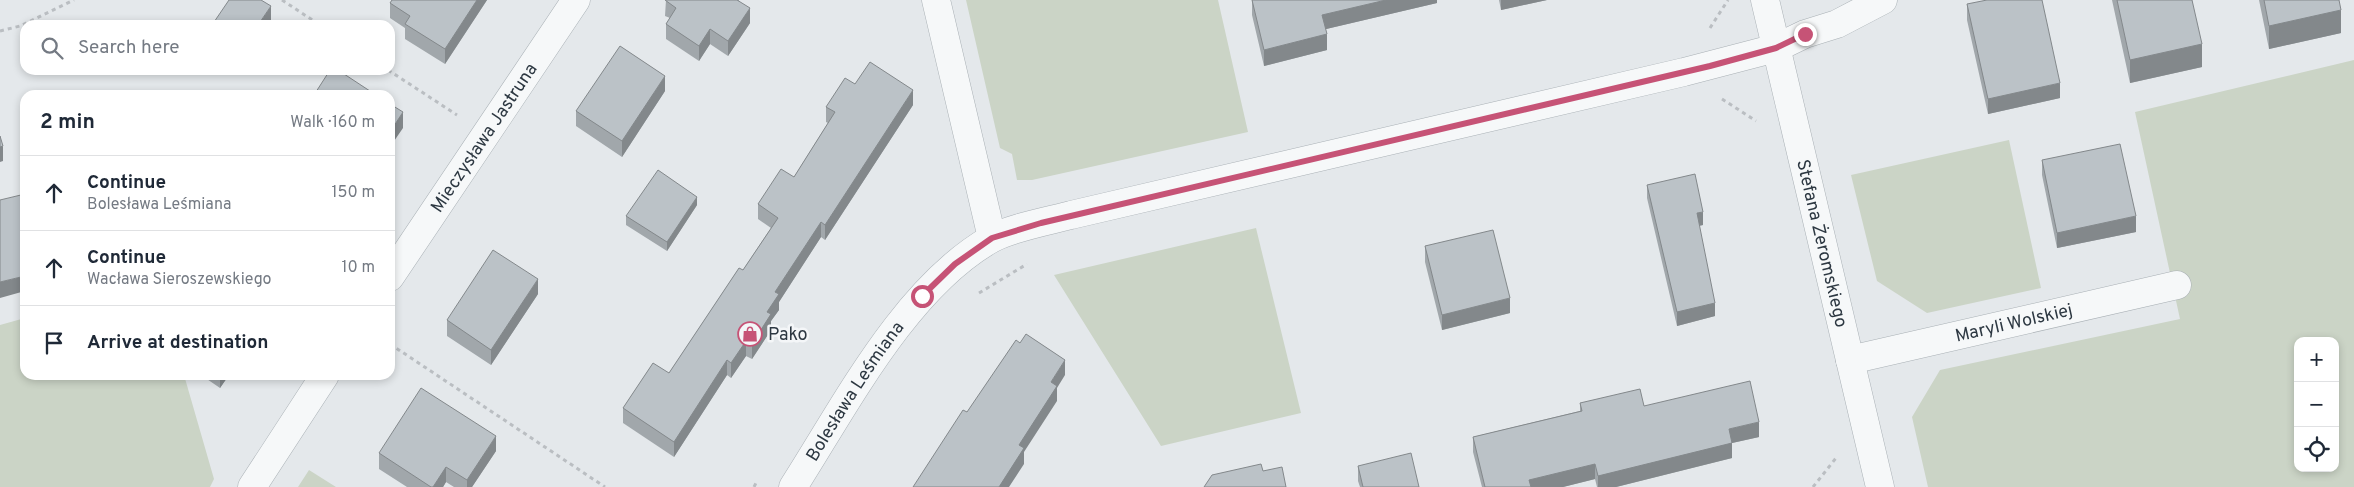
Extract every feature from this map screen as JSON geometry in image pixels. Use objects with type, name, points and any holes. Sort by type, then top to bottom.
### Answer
[{"type":"street","name":"Mieczysława Jastruna","points":[[395,270],[576,0]]},
{"type":"street","points":[[936,0],[992,238]]},
{"type":"street","name":"Stefana Żeromskiego","points":[[1765,0],[1880,487]]},
{"type":"street","name":"Bolesława Leśmiana","points":[[793,487],[888,339],[916,303],[955,264],[992,238],[1071,215],[1710,66],[1776,48],[1805,34],[1837,24],[1882,0]]},
{"type":"street","name":"Maryli Wolskiej","points":[[1850,360],[2177,285]]},
{"type":"street","points":[[252,487],[323,380]]},
{"type":"path","points":[[32,20],[74,0]]},
{"type":"path","points":[[282,0],[312,20]]},
{"type":"path","points":[[1728,0],[1705,36],[1717,96],[1762,125]]},
{"type":"path","points":[[0,31],[20,26]]},
{"type":"path","points":[[395,75],[461,118]]},
{"type":"path","points":[[974,296],[1035,260]]},
{"type":"path","points":[[395,347],[605,487]]},
{"type":"path","points":[[1813,487],[1842,452]]},
{"type":"green space","points":[[966,0],[1218,0],[1248,132],[1032,180],[1017,180],[1012,154],[1000,148]]},
{"type":"green space","points":[[2354,60],[2354,487],[1928,487],[1912,417],[1940,370],[2180,319],[2135,112]]},
{"type":"green space","points":[[2009,140],[2041,288],[1927,313],[1877,281],[1851,175]]},
{"type":"green space","points":[[1256,228],[1301,413],[1161,446],[1054,275]]},
{"type":"green space","points":[[20,319],[20,380],[185,380],[214,479],[210,487],[0,487],[0,325]]},
{"type":"green space","points":[[309,470],[336,487],[298,487]]},
{"type":"building","points":[[229,0],[261,0],[271,6],[261,20],[215,20]]},
{"type":"building","points":[[392,0],[477,0],[445,49],[405,24],[410,16],[390,3]]},
{"type":"building","points":[[665,0],[737,0],[750,8],[728,41],[710,29],[699,46],[666,24],[676,8]]},
{"type":"building","points":[[1252,0],[1386,0],[1322,15],[1327,34],[1264,50]]},
{"type":"building","points":[[1987,0],[2042,0],[2060,83],[1988,99],[1967,4]]},
{"type":"building","points":[[2117,0],[2192,0],[2202,44],[2130,60]]},
{"type":"building","points":[[2264,0],[2339,0],[2341,10],[2269,26]]},
{"type":"building","points":[[620,46],[665,76],[622,141],[576,111]]},
{"type":"building","points":[[870,62],[913,90],[825,225],[821,222],[775,292],[779,294],[767,312],[771,314],[752,344],[746,341],[731,363],[727,360],[674,442],[623,408],[653,363],[669,373],[739,268],[743,270],[778,218],[758,204],[781,169],[794,177],[835,112],[826,107],[845,78],[855,84]]},
{"type":"building","points":[[327,75],[346,75],[368,90],[317,90]]},
{"type":"building","points":[[395,107],[403,112],[395,124]]},
{"type":"building","points":[[0,136],[3,146],[0,147]]},
{"type":"building","points":[[2120,144],[2136,216],[2057,233],[2042,160]]},
{"type":"building","points":[[658,170],[697,197],[667,242],[626,216]]},
{"type":"building","points":[[1695,174],[1703,212],[1697,213],[1715,303],[1677,312],[1647,185]]},
{"type":"building","points":[[20,195],[20,277],[0,282],[0,200]]},
{"type":"building","points":[[1493,230],[1510,298],[1442,315],[1425,246]]},
{"type":"building","points":[[493,250],[538,279],[491,350],[447,320]]},
{"type":"building","points":[[1026,334],[1065,360],[1051,382],[1057,386],[1019,445],[1024,448],[999,487],[913,487],[963,410],[967,412],[1016,340],[1020,343]]},
{"type":"building","points":[[1750,381],[1759,422],[1729,429],[1732,443],[1598,476],[1595,464],[1529,480],[1531,487],[1485,487],[1473,437],[1582,411],[1580,403],[1640,389],[1644,406]]},
{"type":"building","points":[[421,388],[496,436],[467,480],[446,467],[433,487],[431,487],[379,453]]},
{"type":"building","points":[[1411,453],[1419,487],[1363,487],[1358,466]]},
{"type":"building","points":[[1261,464],[1263,471],[1282,467],[1286,487],[1204,487],[1212,475]]},
{"type":"place","name":"Pako","points":[[750,334]]},
{"type":"route","points":[[922,296],[955,264],[992,238],[1041,223],[1710,66],[1776,48],[1805,34]]}]
